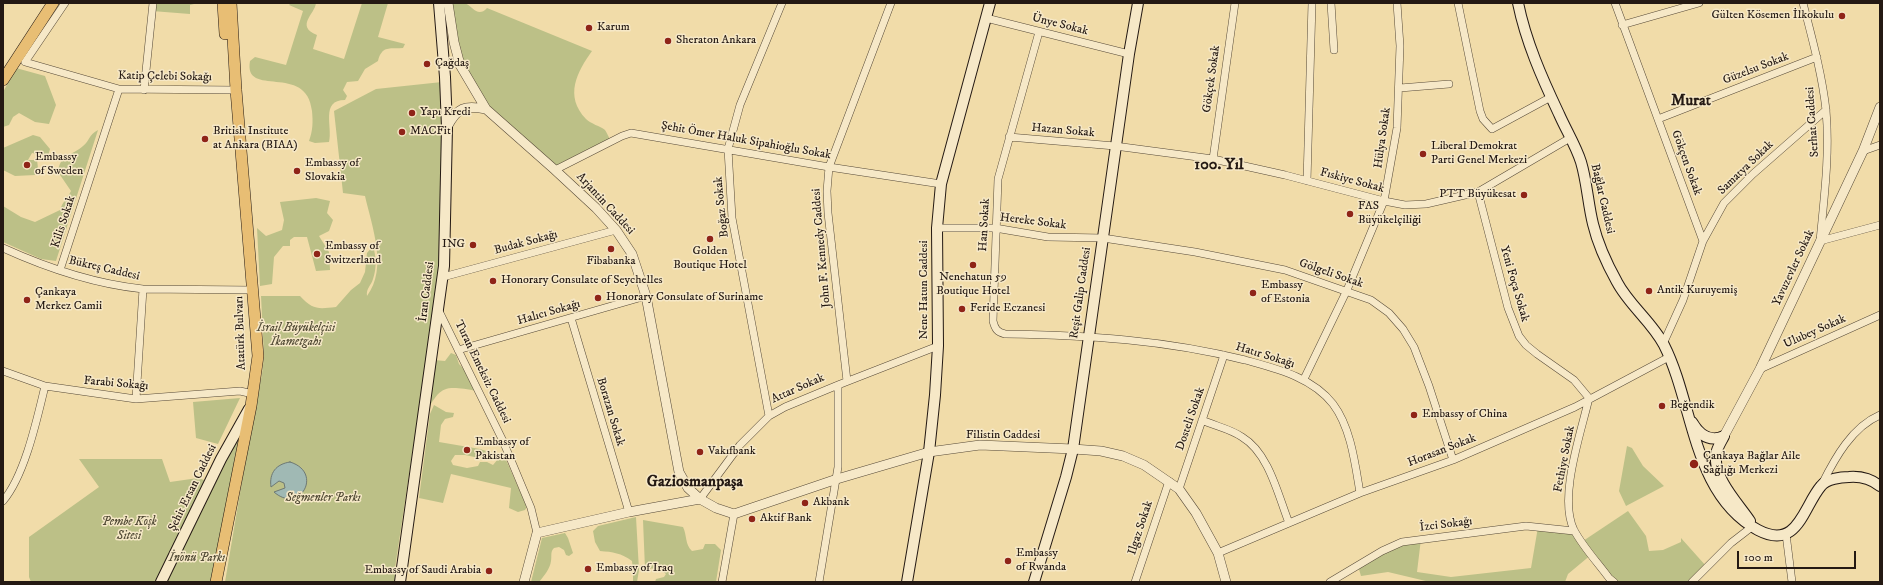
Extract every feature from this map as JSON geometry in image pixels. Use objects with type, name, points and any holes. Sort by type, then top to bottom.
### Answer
[{"type":"main road","points":[[40,24],[40,17],[46,3]]},
{"type":"main road","points":[[3,80],[53,3]]},
{"type":"main road","name":"Atatürk Bulvarı","points":[[223,3],[227,59],[236,85]]},
{"type":"main road","name":"Atatürk Bulvarı","points":[[216,582],[251,406],[258,356],[236,85],[231,3]]},
{"type":"main road","name":"İran Caddesi","points":[[400,582],[443,277],[447,127],[445,77],[439,3]]},
{"type":"main road","name":"Nene Hatun Caddesi","points":[[907,582],[929,452],[935,394],[938,346],[937,228],[941,184],[990,3]]},
{"type":"main road","name":"Reşit Galip Caddesi","points":[[1034,582],[1066,477],[1073,448],[1128,54],[1138,3]]},
{"type":"main road","name":"Bağlar Caddesi","points":[[1518,3],[1522,25],[1551,97],[1580,160],[1592,222],[1604,257],[1618,285],[1663,344],[1669,357],[1701,458],[1714,484],[1730,508],[1746,523],[1766,533],[1778,535],[1786,534]]},
{"type":"main road","name":"Şehit Ersan Caddesi","points":[[161,582],[221,459],[251,406]]},
{"type":"main road","name":"Bağlar Caddesi","points":[[1687,413],[1698,431],[1704,435],[1714,440],[1724,436]]},
{"type":"main road","points":[[1724,436],[1717,451],[1718,468],[1724,484],[1753,526]]},
{"type":"main road","points":[[1786,534],[1793,530],[1798,524],[1822,484],[1830,480],[1851,476],[1862,477],[1874,481],[1880,486]]},
{"type":"street","name":"Katip Çelebi Sokağı","points":[[65,3],[26,62],[118,89],[144,90],[236,85]]},
{"type":"street","points":[[144,90],[153,3]]},
{"type":"street","name":"Arjantin Caddesi","points":[[448,3],[454,42],[460,65],[486,109],[555,170],[616,230],[632,254],[646,296],[679,472],[688,488],[700,499]]},
{"type":"street","name":"Boğaz Sokak","points":[[769,416],[732,218],[728,149],[740,105],[782,3]]},
{"type":"street","name":"John F. Kennedy Caddesi","points":[[847,381],[828,213],[827,191],[829,168],[891,3]]},
{"type":"street","name":"Gökçek Sokak","points":[[1212,159],[1235,3]]},
{"type":"street","points":[[1307,181],[1312,3]]},
{"type":"street","points":[[1331,3],[1334,50]]},
{"type":"street","name":"Hülya Sokak","points":[[1304,379],[1347,290],[1384,201],[1397,128],[1400,88],[1400,46],[1397,3]]},
{"type":"street","points":[[1458,3],[1480,111],[1483,119],[1492,129],[1551,97]]},
{"type":"street","name":"Gökçen Sokak","points":[[1615,3],[1703,240]]},
{"type":"street","points":[[1622,25],[1699,3]]},
{"type":"street","name":"Serhat Caddesi","points":[[1803,3],[1817,57],[1826,110],[1828,156],[1820,241]]},
{"type":"street","name":"Ünye Sokak","points":[[986,18],[1128,54]]},
{"type":"street","name":"Han Sokak","points":[[1039,32],[998,180],[995,228],[993,321],[998,332],[1005,334],[1088,336]]},
{"type":"street","name":"Güzelsu Sokak","points":[[1658,119],[1817,57]]},
{"type":"street","points":[[1400,88],[1449,84]]},
{"type":"street","name":"Kilis Sokak","points":[[60,270],[118,89]]},
{"type":"street","points":[[447,127],[455,113],[462,108],[472,107],[486,109]]},
{"type":"street","name":"Yavuzevler Sokak","points":[[1724,436],[1760,369],[1863,151],[1880,107]]},
{"type":"street","name":"Samatya Sokak","points":[[1663,344],[1683,300],[1703,240],[1724,203],[1753,174],[1826,110]]},
{"type":"street","name":"Şehit Ömer Haluk Sipahioğlu Sokak","points":[[555,170],[622,136],[631,133],[829,168],[941,184]]},
{"type":"street","name":"Hazan Sokak","points":[[1009,137],[1115,146]]},
{"type":"street","name":"Fıskiye Sokak","points":[[1115,146],[1212,159],[1405,205],[1426,204],[1478,192],[1570,138]]},
{"type":"street","points":[[1863,151],[1880,145]]},
{"type":"street","name":"Yeni Foça Sokak","points":[[1478,192],[1508,308],[1519,336],[1526,346],[1574,380],[1589,398]]},
{"type":"street","points":[[1820,241],[1880,226]]},
{"type":"street","name":"Hereke Sokak","points":[[937,228],[995,228],[1048,237],[1103,238]]},
{"type":"street","name":"Budak Sokağı","points":[[443,277],[616,230]]},
{"type":"street","name":"Gölgeli Sokak","points":[[1103,238],[1195,252],[1285,270],[1347,290],[1371,300],[1389,313],[1403,329],[1414,348],[1429,386],[1453,460]]},
{"type":"street","name":"Bükreş Caddesi","points":[[3,248],[60,270],[94,280],[143,289],[253,290]]},
{"type":"street","points":[[136,399],[143,289]]},
{"type":"street","name":"Halıcı Sokağı","points":[[458,350],[646,296]]},
{"type":"street","name":"Turan Emeksiz Caddesi","points":[[438,309],[503,441],[531,508],[537,532],[524,582]]},
{"type":"street","name":"Ulubey Sokak","points":[[1760,369],[1880,315]]},
{"type":"street","name":"Borazan Sokak","points":[[571,318],[629,512]]},
{"type":"street","name":"Hatır Sokağı","points":[[1088,336],[1169,344],[1224,355],[1266,366],[1304,379],[1322,392],[1341,415],[1356,464],[1360,493]]},
{"type":"street","name":"Attar Sokak","points":[[700,499],[740,445],[769,416],[785,407],[847,381],[938,346]]},
{"type":"street","name":"Dosteli Sokak","points":[[1179,489],[1224,355]]},
{"type":"street","name":"Horasan Sokak","points":[[1218,553],[1360,493],[1453,460],[1575,407],[1589,398],[1669,357]]},
{"type":"street","name":"Farabi Sokağı","points":[[3,371],[45,386],[136,399],[240,391],[253,394]]},
{"type":"street","points":[[819,582],[837,479],[839,447],[838,385]]},
{"type":"street","points":[[3,500],[19,471],[29,446],[45,386]]},
{"type":"street","name":"Fethiye Sokak","points":[[1589,398],[1570,480],[1569,515],[1574,530],[1610,581]]},
{"type":"street","points":[[1822,484],[1842,449],[1857,432],[1880,415]]},
{"type":"street","points":[[1202,420],[1242,436],[1255,447],[1264,458],[1289,523]]},
{"type":"street","name":"Filistin Caddesi","points":[[734,514],[837,479],[929,452],[980,445],[1073,448],[1101,451],[1123,456],[1144,465],[1179,489],[1196,513],[1218,553],[1226,582]]},
{"type":"street","name":"Ilgaz Sokak","points":[[1135,582],[1169,481]]},
{"type":"street","points":[[537,532],[629,512],[700,499],[734,514],[722,582]]},
{"type":"street","name":"İzci Sokağı","points":[[1330,582],[1382,551],[1402,542],[1526,526],[1574,530]]},
{"type":"street","points":[[1692,582],[1706,566],[1753,526]]},
{"type":"street","points":[[1786,534],[1792,582]]},
{"type":"green space","points":[[153,3],[198,3],[190,5],[190,14],[152,11]]},
{"type":"green space","points":[[291,3],[316,3],[307,24],[307,28],[317,35],[313,49],[344,59],[362,3],[388,3],[378,37],[405,44],[403,48],[390,48],[384,50],[378,61],[365,69],[358,81],[347,82],[343,90],[347,96],[345,100],[337,101],[330,109],[329,142],[315,143],[309,141],[313,119],[312,111],[308,96],[299,88],[288,84],[265,81],[256,78],[250,72],[250,61],[255,57],[286,65],[303,11],[289,5]]},
{"type":"green space","points":[[448,3],[465,3],[478,12],[484,11],[487,8],[592,51],[578,76],[574,93],[579,110],[586,119],[605,130],[611,141],[555,170],[486,109],[468,80]]},
{"type":"green space","points":[[16,68],[45,76],[56,105],[49,124],[35,122],[19,113],[13,117],[9,125],[3,127],[3,92]]},
{"type":"green space","name":"Seğmenler Parkı","points":[[442,82],[444,130],[439,275],[395,568],[397,572],[396,582],[225,582],[253,416],[262,374],[264,356],[261,296],[300,296],[316,308],[336,307],[351,290],[360,283],[365,272],[367,253],[373,246],[376,266],[372,281],[367,291],[367,296],[377,273],[374,234],[365,196],[343,193],[334,111],[376,89]]},
{"type":"green space","points":[[98,130],[56,261],[41,259],[3,242],[3,206],[21,217],[35,222],[60,210],[62,204],[71,191],[58,172],[59,166],[64,158],[79,149],[85,144],[92,134]]},
{"type":"green space","points":[[33,135],[40,137],[50,149],[48,156],[32,153],[28,160],[37,160],[38,168],[35,175],[15,176],[3,170],[3,148]]},
{"type":"green space","points":[[316,198],[330,201],[327,213],[333,220],[329,231],[319,236],[329,252],[330,270],[316,271],[307,237],[294,237],[290,240],[290,246],[283,246],[274,257],[272,284],[260,286],[257,228],[266,236],[282,230],[284,220],[280,202]]},
{"type":"green space","points":[[451,353],[456,355],[459,364],[465,370],[478,391],[457,388],[444,390],[434,399],[423,418],[434,360],[445,361]]},
{"type":"green space","points":[[240,398],[218,444],[196,438],[193,402]]},
{"type":"green space","points":[[434,405],[446,412],[454,413],[453,417],[445,419],[441,425],[439,442],[486,451],[485,455],[479,458],[465,455],[455,455],[451,461],[453,465],[467,468],[478,466],[480,462],[487,462],[493,465],[503,453],[527,507],[525,510],[518,512],[509,508],[511,488],[451,474],[443,503],[419,498],[430,414]]},
{"type":"green space","name":"Pembe Köşk Sitesi","points":[[251,406],[216,582],[31,582],[29,577],[29,537],[99,487],[79,459],[162,459],[170,482],[198,478],[210,482]]},
{"type":"green space","points":[[1627,446],[1632,448],[1643,466],[1664,486],[1626,506],[1619,491]]},
{"type":"green space","points":[[1628,511],[1646,536],[1649,551],[1663,550],[1681,542],[1681,538],[1706,566],[1692,582],[1614,582],[1592,554],[1568,574],[1565,582],[1430,582],[1388,572],[1361,576],[1358,566],[1382,551],[1421,539],[1417,572],[1451,577],[1531,568],[1538,527],[1574,531],[1583,541]]},
{"type":"green space","points":[[636,517],[639,570],[637,582],[633,582],[632,561],[617,553],[600,551],[595,542],[593,531],[598,526]]},
{"type":"green space","points":[[643,520],[683,527],[688,546],[692,551],[703,549],[705,544],[715,544],[721,550],[716,582],[655,582],[656,579],[664,577],[666,574],[659,568],[645,569]]},
{"type":"green space","points":[[565,533],[573,553],[569,556],[566,555],[564,550],[559,547],[554,548],[549,567],[546,572],[539,582],[531,582],[542,538]]},
{"type":"water","points":[[290,462],[300,467],[306,474],[307,482],[299,495],[292,498],[284,498],[274,492],[285,488],[284,483],[279,481],[271,487],[271,477],[272,473],[277,467]]},
{"type":"place","name":"Gülten Kösemen İlkokulu","points":[[1842,16]]},
{"type":"place","name":"Karum","points":[[589,28]]},
{"type":"place","name":"Sheraton Ankara","points":[[668,41]]},
{"type":"place","name":"Çağdaş","points":[[427,64]]},
{"type":"place","name":"Yapı Kredi","points":[[412,113]]},
{"type":"place","name":"MACFit","points":[[402,132]]},
{"type":"place","name":"British Institute at Ankara (BIAA)","points":[[205,139]]},
{"type":"place","name":"Liberal Demokrat Parti Genel Merkezi","points":[[1423,154]]},
{"type":"place","name":"Embassy of Sweden","points":[[27,165]]},
{"type":"place","name":"Embassy of Slovakia","points":[[297,171]]},
{"type":"place","name":"PTT Büyükesat","points":[[1524,195]]},
{"type":"place","name":"FAS Büyükelçiliği","points":[[1350,214]]},
{"type":"place","name":"Golden Boutique Hotel","points":[[710,239]]},
{"type":"place","name":"ING","points":[[473,245]]},
{"type":"place","name":"Fibabanka","points":[[611,249]]},
{"type":"place","name":"Embassy of Switzerland","points":[[317,254]]},
{"type":"place","name":"Nenehatun 59 Boutique Hotel","points":[[973,265]]},
{"type":"place","name":"Honorary Consulate of Seychelles","points":[[493,281]]},
{"type":"place","name":"Antik Kuruyemiş","points":[[1649,291]]},
{"type":"place","name":"Embassy of Estonia","points":[[1253,293]]},
{"type":"place","name":"Honorary Consulate of Suriname","points":[[598,298]]},
{"type":"place","name":"Çankaya Merkez Camii","points":[[27,300]]},
{"type":"place","name":"Feride Eczanesi","points":[[962,309]]},
{"type":"place","name":"Beğendik","points":[[1662,406]]},
{"type":"place","name":"Embassy of China","points":[[1414,415]]},
{"type":"place","name":"Embassy of Pakistan","points":[[467,450]]},
{"type":"place","name":"Vakıfbank","points":[[700,452]]},
{"type":"place","name":"Çankaya Bağlar Aile Sağlığı Merkezi","points":[[1694,464]]},
{"type":"place","name":"Akbank","points":[[805,503]]},
{"type":"place","name":"Aktif Bank","points":[[752,519]]},
{"type":"place","name":"Embassy of Rwanda","points":[[1008,561]]},
{"type":"place","name":"Embassy of Iraq","points":[[588,569]]},
{"type":"place","name":"Embassy of Saudi Arabia","points":[[489,571]]},
{"type":"district","name":"Murat","points":[[1691,102]]},
{"type":"district","name":"100. Yıl","points":[[1219,166]]},
{"type":"district","name":"Gaziosmanpaşa","points":[[695,483]]},
{"type":"park label","name":"İsrail Büyükelçisi İkametgahı","points":[[296,336]]},
{"type":"park label","name":"İnönü Parkı","points":[[197,559]]}]
